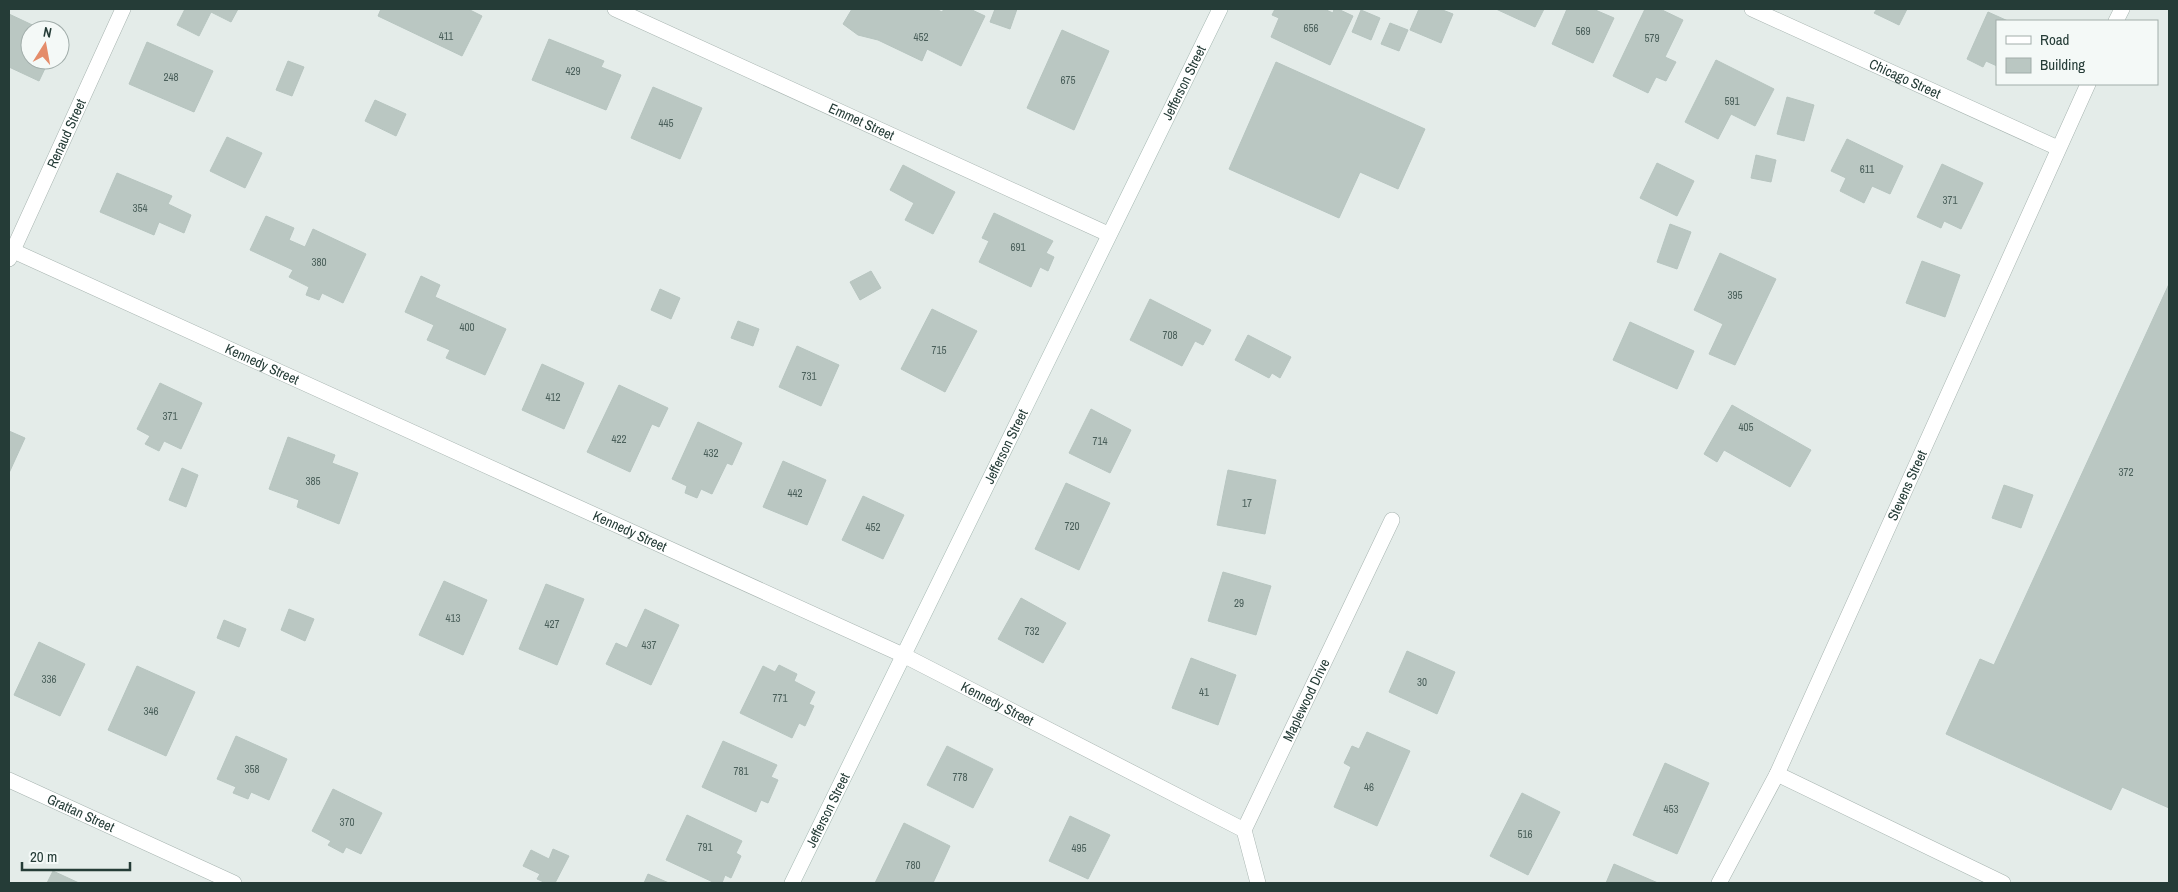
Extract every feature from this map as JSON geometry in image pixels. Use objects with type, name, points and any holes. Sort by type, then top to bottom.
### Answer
[{"type":"street","name":"Renaud Street","points":[[10,253],[123,9]]},
{"type":"street","name":"Emmet Street","points":[[615,9],[1108,234]]},
{"type":"street","name":"Jefferson Street","points":[[792,883],[1108,234],[1220,9]]},
{"type":"street","name":"Chicago Street","points":[[1752,9],[2058,148]]},
{"type":"street","name":"Stevens Street","points":[[1719,883],[1777,774],[2088,85]]},
{"type":"street","name":"Kennedy Street","points":[[10,253],[903,655],[1244,830]]},
{"type":"street","name":"Maplewood Drive","points":[[1244,830],[1392,520]]},
{"type":"street","points":[[1777,774],[2003,883]]},
{"type":"street","name":"Grattan Street","points":[[9,780],[234,883]]},
{"type":"street","points":[[1244,830],[1258,883]]},
{"type":"building","points":[[185,9],[238,9],[231,22],[211,12],[199,36],[177,25]]},
{"type":"building","points":[[381,9],[468,9],[482,16],[462,56],[378,16]]},
{"type":"building","points":[[852,9],[936,9],[942,12],[944,9],[970,9],[985,16],[961,66],[927,49],[922,61],[878,40],[858,35],[843,24]]},
{"type":"building","points":[[995,9],[1017,9],[1010,29],[990,22]]},
{"type":"building","points":[[1275,9],[1324,9],[1333,13],[1334,9],[1338,9],[1353,16],[1330,65],[1271,37],[1279,18],[1272,15]]},
{"type":"building","points":[[1419,9],[1440,9],[1453,14],[1441,43],[1410,30]]},
{"type":"building","points":[[1496,9],[1544,9],[1535,27]]},
{"type":"building","points":[[1567,9],[1593,9],[1614,18],[1593,63],[1552,44]]},
{"type":"building","points":[[1645,9],[1660,9],[1683,20],[1665,57],[1676,62],[1666,81],[1656,77],[1648,93],[1613,76]]},
{"type":"building","points":[[1877,9],[1907,9],[1899,25],[1874,13]]},
{"type":"building","points":[[1361,10],[1380,18],[1371,40],[1352,32]]},
{"type":"building","points":[[1988,12],[2006,20],[1996,20],[1996,66],[1986,61],[1983,67],[1967,59]]},
{"type":"building","points":[[9,14],[22,20],[20,20],[20,70],[44,70],[39,81],[9,67]]},
{"type":"building","points":[[1390,23],[1408,30],[1399,51],[1381,44]]},
{"type":"building","points":[[1062,30],[1109,51],[1074,130],[1027,108]]},
{"type":"building","points":[[549,39],[604,61],[601,67],[621,75],[606,110],[532,80]]},
{"type":"building","points":[[147,42],[213,71],[194,112],[129,84]]},
{"type":"building","points":[[1716,60],[1774,89],[1755,126],[1731,114],[1718,139],[1685,122]]},
{"type":"building","points":[[288,61],[304,67],[292,96],[276,90]]},
{"type":"building","points":[[1276,62],[1425,129],[1398,189],[1360,172],[1339,218],[1229,169]]},
{"type":"building","points":[[653,87],[702,108],[680,159],[631,138]]},
{"type":"building","points":[[1787,97],[1814,105],[1804,141],[1777,134]]},
{"type":"building","points":[[375,100],[406,114],[396,136],[365,121]]},
{"type":"building","points":[[227,137],[262,153],[245,188],[210,171]]},
{"type":"building","points":[[1847,139],[1903,166],[1890,194],[1872,186],[1864,203],[1840,191],[1846,178],[1831,171]]},
{"type":"building","points":[[1756,155],[1776,160],[1771,182],[1751,178]]},
{"type":"building","points":[[1657,163],[1694,181],[1677,216],[1640,198]]},
{"type":"building","points":[[1942,164],[1983,183],[1961,229],[1944,221],[1941,228],[1917,217]]},
{"type":"building","points":[[903,165],[955,192],[933,234],[905,220],[914,203],[890,190]]},
{"type":"building","points":[[117,173],[172,196],[168,204],[191,215],[184,233],[159,222],[154,235],[100,212]]},
{"type":"building","points":[[994,213],[1053,241],[1046,253],[1054,257],[1048,271],[1040,267],[1031,287],[979,262],[989,241],[982,238]]},
{"type":"building","points":[[266,216],[294,228],[289,240],[305,247],[313,229],[366,254],[343,303],[322,293],[319,300],[306,295],[309,287],[289,277],[293,270],[250,250]]},
{"type":"building","points":[[1670,224],[1691,232],[1677,269],[1657,262]]},
{"type":"building","points":[[1720,253],[1776,279],[1735,365],[1709,354],[1723,324],[1694,310]]},
{"type":"building","points":[[1922,261],[1960,275],[1945,317],[1906,303]]},
{"type":"building","points":[[871,271],[881,288],[860,300],[850,282]]},
{"type":"building","points":[[421,276],[440,285],[435,297],[506,329],[485,375],[446,358],[450,350],[427,340],[434,325],[405,312]]},
{"type":"building","points":[[2169,284],[2169,808],[2122,787],[2111,810],[1946,734],[1980,659],[1994,665]]},
{"type":"building","points":[[660,289],[680,298],[671,319],[651,310]]},
{"type":"building","points":[[1150,299],[1211,330],[1203,345],[1195,341],[1182,366],[1130,340]]},
{"type":"building","points":[[932,309],[977,331],[945,392],[901,369]]},
{"type":"building","points":[[738,321],[759,329],[753,346],[731,338]]},
{"type":"building","points":[[1630,322],[1694,351],[1677,389],[1613,360]]},
{"type":"building","points":[[1248,335],[1291,357],[1280,378],[1272,373],[1269,378],[1235,360]]},
{"type":"building","points":[[797,346],[839,365],[821,406],[779,387]]},
{"type":"building","points":[[542,364],[584,383],[564,429],[522,410]]},
{"type":"building","points":[[160,383],[202,403],[181,449],[164,441],[159,451],[145,444],[150,436],[137,429]]},
{"type":"building","points":[[619,385],[668,408],[659,427],[652,424],[630,472],[587,452]]},
{"type":"building","points":[[1732,405],[1811,450],[1790,487],[1724,450],[1717,462],[1704,454]]},
{"type":"building","points":[[1091,409],[1131,430],[1110,473],[1069,453]]},
{"type":"building","points":[[698,422],[742,443],[732,465],[727,463],[712,494],[701,489],[697,498],[685,493],[687,486],[672,479]]},
{"type":"building","points":[[9,431],[25,438],[9,473]]},
{"type":"building","points":[[288,437],[335,455],[332,463],[358,473],[339,524],[297,507],[299,500],[269,489]]},
{"type":"building","points":[[783,461],[826,480],[807,525],[763,507]]},
{"type":"building","points":[[182,468],[198,475],[186,507],[169,500]]},
{"type":"building","points":[[1228,470],[1276,480],[1265,534],[1217,525]]},
{"type":"building","points":[[1066,483],[1110,503],[1079,570],[1035,549]]},
{"type":"building","points":[[2004,485],[2033,495],[2021,528],[1992,518]]},
{"type":"building","points":[[863,496],[904,515],[883,559],[842,540]]},
{"type":"building","points":[[1223,572],[1271,586],[1256,635],[1208,621]]},
{"type":"building","points":[[444,581],[487,600],[463,655],[419,635]]},
{"type":"building","points":[[546,584],[584,599],[557,665],[519,649]]},
{"type":"building","points":[[1021,598],[1066,623],[1043,663],[998,639]]},
{"type":"building","points":[[289,609],[314,619],[305,641],[281,630]]},
{"type":"building","points":[[645,609],[679,625],[651,685],[606,664],[616,643],[627,648]]},
{"type":"building","points":[[224,620],[246,629],[239,647],[217,638]]},
{"type":"building","points":[[39,642],[85,664],[60,716],[14,695]]},
{"type":"building","points":[[1407,651],[1455,672],[1437,714],[1389,692]]},
{"type":"building","points":[[1191,658],[1236,675],[1218,725],[1172,708]]},
{"type":"building","points":[[779,665],[797,674],[794,681],[815,692],[809,704],[814,706],[805,726],[799,723],[792,738],[740,713],[763,666],[775,672]]},
{"type":"building","points":[[137,666],[195,692],[166,756],[108,730]]},
{"type":"building","points":[[1367,732],[1410,751],[1377,826],[1334,807],[1351,767],[1344,763],[1352,746],[1359,749]]},
{"type":"building","points":[[236,736],[287,759],[269,800],[251,792],[248,799],[233,793],[236,787],[217,779]]},
{"type":"building","points":[[723,741],[777,765],[771,777],[778,780],[768,803],[761,800],[756,812],[702,787]]},
{"type":"building","points":[[947,746],[993,769],[973,808],[927,785]]},
{"type":"building","points":[[1665,763],[1709,783],[1677,854],[1633,835]]},
{"type":"building","points":[[333,789],[382,813],[361,854],[346,847],[343,853],[328,845],[331,841],[312,831]]},
{"type":"building","points":[[1522,793],[1560,812],[1528,875],[1490,856]]},
{"type":"building","points":[[687,815],[742,841],[736,853],[741,856],[731,878],[725,875],[722,883],[715,883],[666,860]]},
{"type":"building","points":[[1070,816],[1110,835],[1088,879],[1049,861]]},
{"type":"building","points":[[904,823],[950,846],[933,883],[875,883]]},
{"type":"building","points":[[553,849],[569,856],[555,883],[546,883],[537,879],[540,874],[523,866],[531,850],[549,859]]},
{"type":"building","points":[[1614,864],[1658,883],[1606,883]]},
{"type":"building","points":[[53,871],[79,883],[47,883]]},
{"type":"building","points":[[648,874],[669,883],[644,883]]}]
